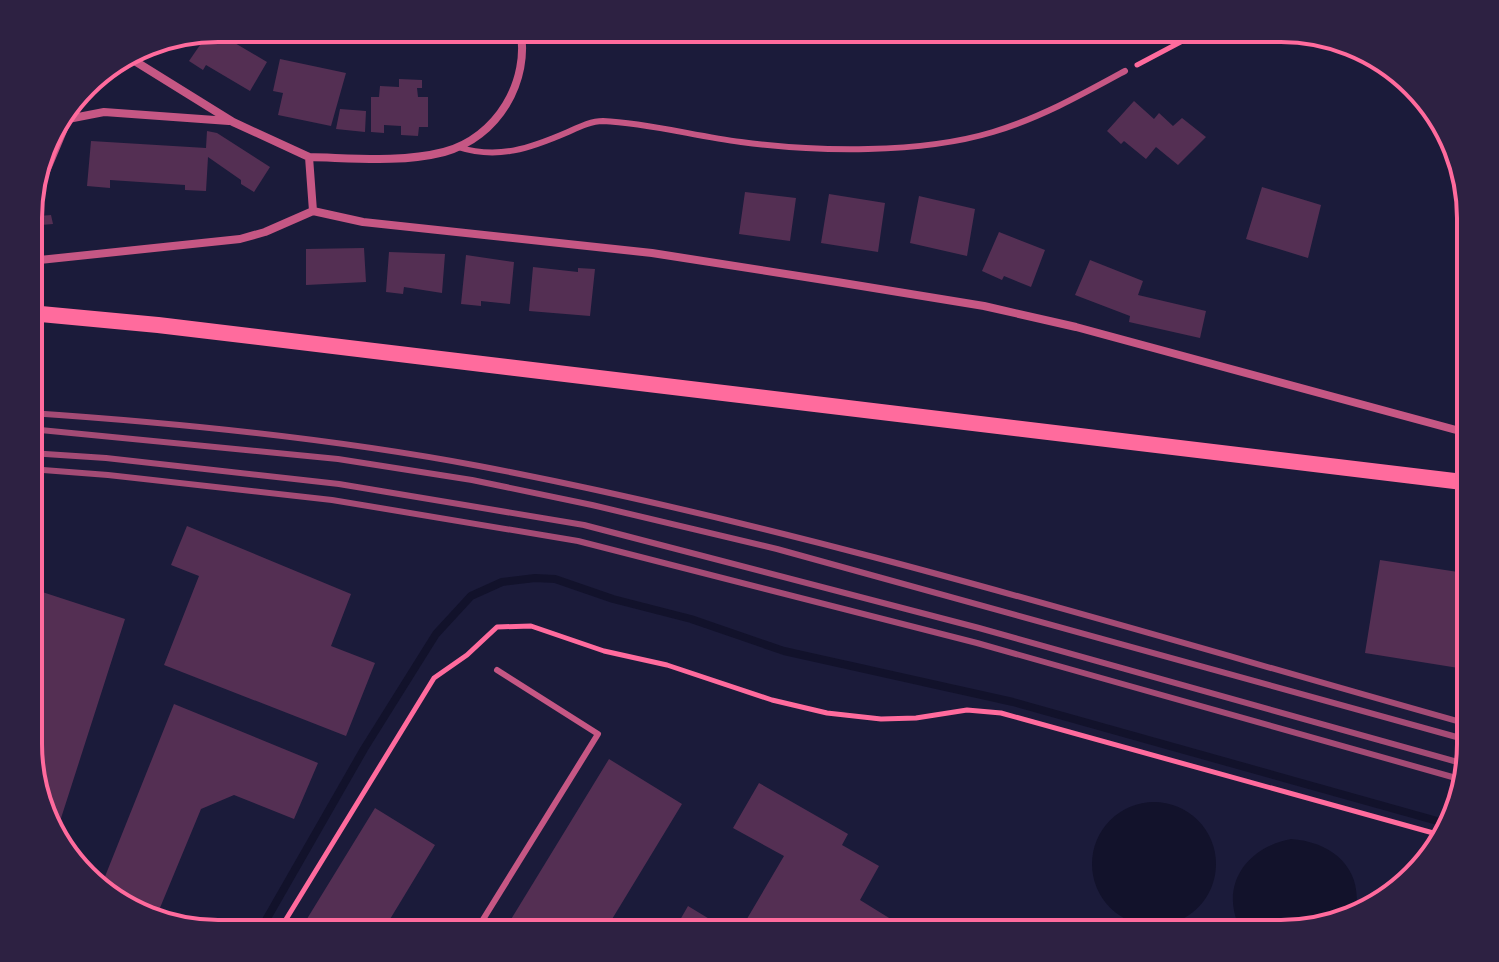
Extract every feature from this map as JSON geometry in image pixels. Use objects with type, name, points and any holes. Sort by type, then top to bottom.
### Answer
[{"type":"main road","points":[[42,314],[158,325],[1457,481]]},
{"type":"street","points":[[136,62],[233,122],[309,157],[409,157],[458,147],[488,125],[510,100],[520,76],[521,42]]},
{"type":"street","points":[[74,118],[104,112],[233,122]]},
{"type":"street","points":[[309,157],[313,211]]},
{"type":"street","points":[[42,260],[240,239],[265,232],[313,211],[363,222],[652,253],[984,306],[1104,334],[1457,430]]},
{"type":"lane","points":[[458,147],[485,153],[515,151],[599,121],[791,148],[939,144],[1015,124],[1125,71]]},
{"type":"lane","points":[[483,920],[598,734],[497,670]]},
{"type":"path","points":[[1125,71],[1180,42]]},
{"type":"path","points":[[286,920],[429,685],[501,625],[541,628],[614,654],[667,665],[772,700],[827,713],[881,719],[916,718],[967,710],[1001,713],[1433,833]]},
{"type":"shaded area","points":[[1154,802],[1178,807],[1198,820],[1211,840],[1216,864],[1211,888],[1198,908],[1180,920],[1128,920],[1120,915],[1110,908],[1097,888],[1092,864],[1097,840],[1110,820],[1130,807]]},
{"type":"shaded area","points":[[1291,839],[1306,841],[1332,852],[1350,872],[1355,884],[1357,903],[1316,917],[1237,920],[1233,901],[1234,887],[1240,873],[1248,861],[1274,844]]},
{"type":"building","points":[[233,42],[267,62],[250,91],[206,65],[203,70],[189,61],[201,43]]},
{"type":"building","points":[[280,59],[346,73],[331,126],[278,115],[283,93],[273,91]]},
{"type":"building","points":[[399,79],[422,80],[422,88],[417,88],[418,97],[428,97],[428,127],[419,127],[418,136],[401,135],[401,126],[384,125],[384,133],[371,132],[371,97],[379,97],[380,86],[399,87]]},
{"type":"building","points":[[1134,101],[1154,119],[1159,113],[1173,126],[1182,118],[1206,137],[1178,165],[1156,147],[1146,159],[1107,131]]},
{"type":"building","points":[[340,109],[366,111],[365,132],[336,129]]},
{"type":"building","points":[[207,131],[217,133],[270,167],[254,192],[208,157],[206,191],[185,190],[185,185],[110,180],[110,188],[87,186],[91,141],[206,148]]},
{"type":"building","points":[[1262,187],[1321,205],[1308,258],[1246,239]]},
{"type":"building","points":[[745,192],[796,198],[790,241],[739,234]]},
{"type":"building","points":[[829,194],[885,203],[878,252],[821,243]]},
{"type":"building","points":[[919,196],[975,209],[967,256],[910,243]]},
{"type":"building","points":[[51,215],[53,224],[42,225],[42,216]]},
{"type":"building","points":[[999,232],[1045,250],[1031,287],[982,271]]},
{"type":"building","points":[[364,248],[366,282],[306,285],[306,249]]},
{"type":"building","points":[[389,252],[445,254],[442,293],[404,287],[403,294],[386,292]]},
{"type":"building","points":[[466,255],[514,262],[510,304],[481,301],[481,306],[461,304]]},
{"type":"building","points":[[1090,260],[1143,281],[1138,295],[1206,311],[1200,338],[1129,322],[1130,316],[1075,295]]},
{"type":"building","points":[[533,267],[578,272],[578,268],[595,269],[590,316],[529,311]]},
{"type":"building","points":[[187,526],[351,594],[331,646],[375,663],[346,736],[164,665],[199,576],[171,565]]},
{"type":"building","points":[[1380,560],[1457,572],[1457,668],[1365,653]]},
{"type":"building","points":[[42,592],[125,619],[60,822],[48,790],[42,744]]},
{"type":"building","points":[[174,704],[318,763],[294,819],[234,795],[201,809],[159,910],[140,902],[104,878]]},
{"type":"building","points":[[609,759],[682,804],[612,920],[511,920]]},
{"type":"building","points":[[759,783],[848,834],[842,845],[879,866],[860,900],[892,920],[746,920],[784,856],[733,828]]},
{"type":"building","points":[[375,808],[435,845],[389,920],[306,920]]},
{"type":"building","points":[[688,906],[711,920],[680,920]]},
{"type":"waterway","points":[[266,920],[364,749],[436,634],[471,596],[502,582],[535,578],[555,579],[613,599],[691,619],[784,651],[1013,702],[1439,822]]},
{"type":"railway","points":[[42,414],[311,440],[423,456],[604,492],[978,585],[1457,721]]},
{"type":"railway","points":[[42,430],[338,459],[472,480],[592,505],[777,549],[1457,737]]},
{"type":"railway","points":[[42,454],[339,484],[584,525],[979,628],[1456,762]]},
{"type":"railway","points":[[42,470],[332,500],[578,541],[977,643],[1454,778]]}]
